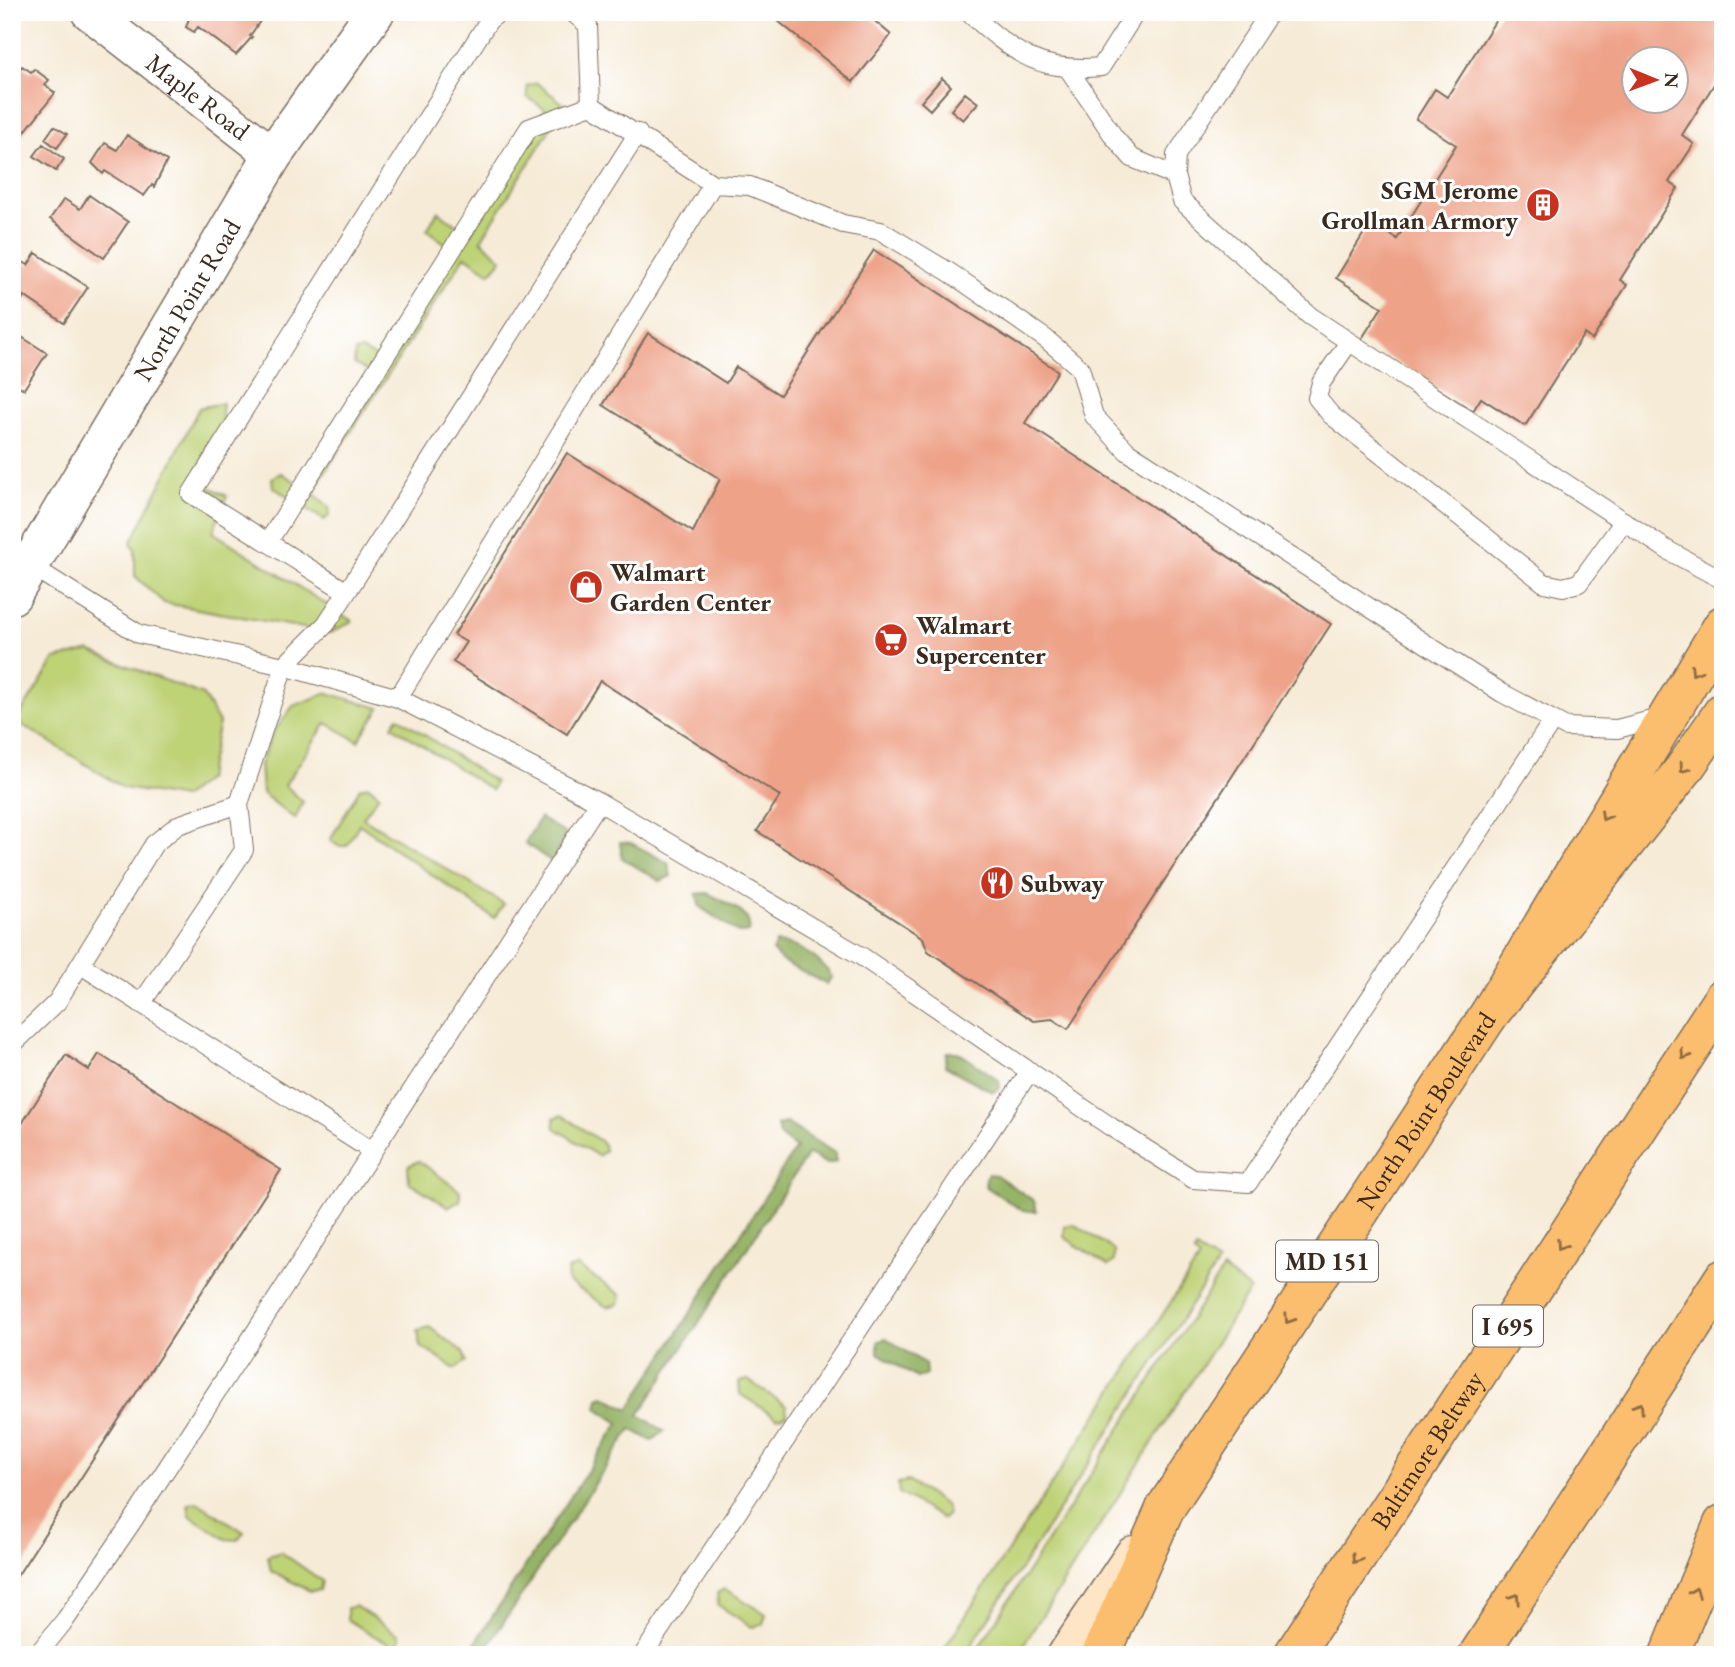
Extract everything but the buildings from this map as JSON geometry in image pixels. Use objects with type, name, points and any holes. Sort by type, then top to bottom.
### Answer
[{"type":"main road","name":"North Point Boulevard","points":[[1067,1655],[1488,1016],[1723,625]]},
{"type":"main road","points":[[1488,1016],[1684,769],[1723,712]]},
{"type":"main road","name":"Baltimore Beltway","points":[[1293,1655],[1723,998]]},
{"type":"main road","points":[[1478,1655],[1723,1279]]},
{"type":"main road","points":[[1101,1655],[1166,1507]]},
{"type":"main road","points":[[1669,1655],[1723,1524]]},
{"type":"street","name":"Maple Road","points":[[89,12],[273,155]]},
{"type":"street","name":"North Point Road","points":[[18,570],[273,155],[375,12]]},
{"type":"lane","points":[[347,592],[191,494],[489,19],[500,12]]},
{"type":"lane","points":[[572,12],[588,25],[591,105]]},
{"type":"lane","points":[[968,12],[1005,44],[1026,56],[1069,70],[1101,67],[1136,12]]},
{"type":"lane","points":[[1270,12],[1176,155],[1175,176],[1182,201],[1310,316],[1669,551],[1723,580]]},
{"type":"lane","points":[[1069,70],[1114,137],[1132,158],[1175,176]]},
{"type":"lane","points":[[268,542],[529,128],[591,105]]},
{"type":"lane","points":[[591,105],[713,184],[750,186],[843,224],[881,231],[949,272],[1046,339],[1080,368],[1094,416],[1127,451],[1502,693],[1566,727],[1617,730],[1666,716]]},
{"type":"lane","points":[[141,1004],[244,850],[239,804],[284,666],[326,624],[638,134]]},
{"type":"lane","points":[[398,698],[713,184]]},
{"type":"lane","points":[[1349,342],[1321,383],[1317,398],[1331,415],[1544,583],[1563,587],[1579,583],[1624,521]]},
{"type":"lane","points":[[18,570],[139,634],[284,666],[398,698],[599,802],[861,956],[1193,1179],[1248,1183],[1553,720]]},
{"type":"lane","points":[[37,1655],[66,1619],[124,1533],[599,802]]},
{"type":"lane","points":[[12,1045],[57,1002],[154,844],[178,825],[239,804]]},
{"type":"lane","points":[[80,965],[372,1152]]},
{"type":"lane","points":[[643,1655],[1030,1071]]},
{"type":"green space","points":[[537,83],[565,105],[481,240],[502,259],[490,273],[465,256],[312,492],[329,507],[330,515],[324,520],[273,487],[272,478],[281,473],[301,485],[374,375],[354,364],[355,352],[362,350],[382,360],[454,250],[427,230],[438,211],[467,233],[546,110],[527,97],[527,86]]},
{"type":"green space","points":[[223,403],[221,428],[193,479],[227,496],[213,532],[352,621],[331,633],[164,603],[135,576],[135,549],[131,543],[199,408]]},
{"type":"green space","points":[[89,651],[203,695],[219,723],[207,779],[183,798],[124,788],[16,721],[55,659]]},
{"type":"green space","points":[[327,693],[380,708],[358,741],[326,723],[285,785],[303,802],[295,819],[262,793],[260,764],[273,733],[293,706]]},
{"type":"green space","points":[[398,717],[495,782],[492,790],[392,726]]},
{"type":"green space","points":[[369,786],[379,795],[363,818],[504,904],[494,918],[359,824],[347,846],[338,846],[330,840],[360,788]]},
{"type":"green space","points":[[540,818],[566,834],[552,862],[525,843]]},
{"type":"green space","points":[[620,842],[631,843],[668,863],[671,876],[660,881],[622,858]]},
{"type":"green space","points":[[707,893],[742,913],[747,919],[749,932],[739,933],[700,907],[696,894]]},
{"type":"green space","points":[[776,943],[808,953],[832,977],[826,984],[783,962],[772,951]]},
{"type":"green space","points":[[947,1052],[958,1052],[999,1080],[1000,1088],[993,1092],[945,1066]]},
{"type":"green space","points":[[562,1115],[603,1143],[605,1151],[598,1156],[555,1128],[554,1118]]},
{"type":"green space","points":[[786,1123],[835,1153],[836,1162],[827,1164],[808,1154],[639,1415],[664,1431],[652,1441],[631,1429],[482,1655],[467,1655],[619,1423],[597,1408],[599,1398],[604,1396],[629,1409],[796,1148],[780,1136],[777,1125]]},
{"type":"green space","points":[[419,1161],[460,1191],[460,1201],[449,1207],[409,1182],[408,1166]]},
{"type":"green space","points":[[987,1174],[996,1175],[1034,1201],[1037,1211],[1023,1211],[985,1186]]},
{"type":"green space","points":[[1074,1224],[1114,1250],[1114,1261],[1108,1266],[1064,1237],[1065,1226]]},
{"type":"green space","points":[[1196,1249],[1218,1263],[965,1655],[940,1655],[1199,1259],[1194,1253]]},
{"type":"green space","points":[[577,1266],[621,1295],[619,1304],[607,1307],[568,1282],[567,1270]]},
{"type":"green space","points":[[1223,1269],[1250,1290],[1017,1655],[974,1655]]},
{"type":"green space","points":[[429,1327],[463,1352],[466,1361],[455,1369],[420,1346],[418,1330]]},
{"type":"green space","points":[[886,1338],[925,1364],[926,1374],[917,1378],[878,1353],[878,1342]]},
{"type":"green space","points":[[748,1380],[786,1406],[787,1415],[777,1418],[740,1394],[739,1382]]},
{"type":"green space","points":[[908,1481],[945,1505],[948,1514],[943,1519],[899,1493],[898,1483]]},
{"type":"green space","points":[[197,1502],[244,1532],[237,1540],[226,1539],[190,1516],[188,1504]]},
{"type":"green space","points":[[281,1552],[322,1581],[320,1590],[310,1591],[271,1571],[268,1556]]},
{"type":"green space","points":[[725,1589],[766,1614],[763,1624],[752,1627],[718,1605],[717,1593]]},
{"type":"green space","points":[[355,1606],[399,1635],[399,1642],[392,1646],[347,1620],[347,1608]]},
{"type":"place","name":"SGM Jerome Grollman Armory","points":[[1543,205]]},
{"type":"place","name":"Walmart Garden Center","points":[[586,587]]},
{"type":"place","name":"Walmart Supercenter","points":[[891,640]]},
{"type":"place","name":"Subway","points":[[997,883]]}]
